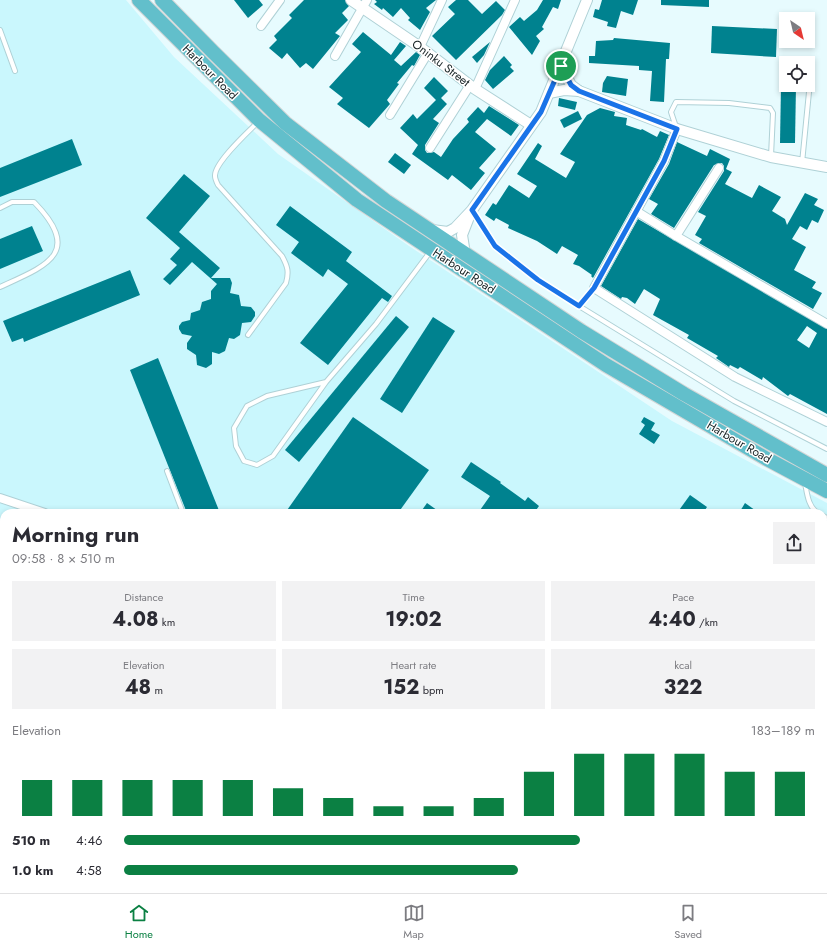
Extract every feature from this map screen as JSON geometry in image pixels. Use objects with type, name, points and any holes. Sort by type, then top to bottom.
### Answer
[{"type":"highway","name":"Harbour Road","points":[[139,0],[259,120],[357,200],[606,365],[827,491]]},
{"type":"highway","name":"Harbour Road","points":[[162,0],[212,52],[285,123],[386,201],[581,331],[684,394],[827,475]]},
{"type":"street","points":[[261,26],[280,0]]},
{"type":"street","name":"Oninku Street","points":[[351,0],[365,4],[473,87],[531,125]]},
{"type":"street","points":[[390,115],[424,50],[442,0]]},
{"type":"street","points":[[430,148],[473,87],[515,0]]},
{"type":"street","points":[[430,230],[448,232],[456,228],[472,210],[541,112],[587,0]]},
{"type":"street","points":[[335,56],[365,4]]},
{"type":"street","points":[[561,66],[571,85],[579,91],[677,129],[771,157],[827,167]]},
{"type":"street","points":[[549,93],[564,90],[579,91]]},
{"type":"street","points":[[677,129],[664,161],[594,288],[735,377],[827,422]]},
{"type":"street","points":[[676,236],[719,168]]},
{"type":"street","points":[[465,254],[462,235],[472,210]]},
{"type":"street","points":[[636,211],[827,324]]},
{"type":"street","points":[[0,498],[33,509]]},
{"type":"lane","points":[[0,30],[15,71]]},
{"type":"lane","points":[[802,163],[809,92]]},
{"type":"lane","points":[[677,129],[671,112],[676,102],[728,103],[770,108],[773,113],[771,157]]},
{"type":"lane","points":[[248,335],[286,283],[289,273],[288,265],[282,256],[218,185],[215,176],[217,167],[224,156],[259,120]]},
{"type":"lane","points":[[0,208],[12,202],[34,202],[46,213],[55,230],[57,244],[54,256],[41,268],[0,287]]},
{"type":"lane","points":[[472,210],[495,246],[538,280],[734,401],[827,449]]},
{"type":"lane","points":[[326,382],[267,396],[247,406],[234,428],[236,446],[244,461],[257,465],[273,456],[326,382],[376,324],[431,250]]},
{"type":"lane","points":[[579,306],[594,288]]},
{"type":"lane","points":[[167,471],[181,509]]},
{"type":"lane","points":[[805,479],[808,498],[814,509]]},
{"type":"shaded area","points":[[0,0],[126,0],[174,57],[278,154],[409,246],[672,421],[827,503],[827,509],[0,509]]},
{"type":"building","points":[[234,0],[259,0],[263,5],[248,18]]},
{"type":"building","points":[[304,0],[345,0],[349,6],[342,13],[348,20],[335,33],[340,36],[313,69],[306,63],[300,68],[287,53],[282,59],[269,48],[277,40],[274,36],[292,18],[289,15]]},
{"type":"building","points":[[375,0],[436,0],[426,8],[430,12],[420,30],[408,20],[410,18],[401,8],[393,17],[383,8],[382,10],[374,4],[377,2]]},
{"type":"building","points":[[456,0],[468,0],[482,14],[496,1],[505,10],[502,15],[456,60],[432,36],[455,14],[448,7]]},
{"type":"building","points":[[543,0],[561,0],[558,9],[553,7],[542,27],[544,29],[536,36],[540,41],[532,55],[509,27],[520,17],[524,21],[537,10]]},
{"type":"building","points":[[602,0],[638,0],[633,15],[621,11],[616,28],[607,26],[608,22],[593,17],[595,9],[599,10]]},
{"type":"building","points":[[661,0],[709,0],[709,7],[661,5]]},
{"type":"building","points":[[712,26],[777,29],[776,57],[711,53]]},
{"type":"building","points":[[363,32],[391,55],[400,42],[406,46],[394,60],[401,66],[416,52],[420,55],[414,66],[412,65],[397,83],[399,84],[387,100],[390,104],[369,128],[337,104],[343,98],[329,87],[361,52],[352,44]]},
{"type":"building","points":[[614,38],[670,43],[669,59],[666,59],[664,102],[650,101],[652,71],[639,70],[639,66],[589,63],[589,56],[595,56],[596,41],[613,40]]},
{"type":"building","points":[[490,42],[484,55],[477,63],[472,57]]},
{"type":"building","points":[[504,56],[512,65],[510,67],[514,71],[493,89],[485,80],[490,70]]},
{"type":"building","points":[[607,76],[628,79],[626,96],[602,92],[603,83]]},
{"type":"building","points":[[434,77],[448,91],[441,98],[447,104],[433,119],[439,123],[425,145],[425,150],[427,153],[434,152],[441,157],[453,139],[469,122],[467,119],[478,107],[484,113],[489,106],[519,125],[511,136],[487,119],[475,132],[496,149],[479,168],[485,173],[471,190],[452,175],[448,180],[412,154],[418,145],[400,128],[413,114],[417,119],[436,100],[424,88]]},
{"type":"building","points":[[781,92],[796,92],[795,143],[780,143]]},
{"type":"building","points":[[559,98],[577,102],[575,110],[558,106]]},
{"type":"building","points":[[600,108],[615,112],[614,116],[627,118],[626,125],[641,130],[642,129],[657,137],[660,131],[669,135],[659,159],[593,278],[591,276],[592,275],[579,266],[573,264],[578,255],[562,246],[557,254],[537,241],[508,228],[509,225],[496,218],[494,221],[485,215],[493,203],[496,205],[509,185],[529,198],[537,186],[517,174],[538,143],[542,146],[535,159],[566,178],[575,162],[560,154],[587,115]]},
{"type":"building","points":[[578,111],[582,119],[564,128],[560,120]]},
{"type":"building","points":[[72,139],[82,165],[0,197],[0,168]]},
{"type":"building","points":[[677,142],[707,156],[710,149],[730,159],[726,169],[732,172],[725,184],[752,198],[759,185],[781,197],[772,211],[785,219],[787,225],[805,193],[818,199],[814,205],[824,210],[818,223],[812,220],[807,230],[800,226],[792,239],[806,247],[794,270],[816,282],[812,288],[822,293],[813,309],[699,243],[702,239],[695,235],[706,216],[698,212],[724,171],[724,166],[722,163],[714,165],[674,228],[651,214],[658,204],[649,199],[669,164]]},
{"type":"building","points":[[395,153],[411,165],[404,174],[388,162]]},
{"type":"building","points":[[184,174],[210,196],[179,232],[220,268],[211,278],[230,278],[232,283],[230,293],[239,295],[241,306],[251,307],[255,312],[255,316],[251,322],[242,323],[240,335],[234,339],[229,338],[225,351],[219,354],[212,352],[212,364],[206,368],[197,365],[196,355],[187,349],[187,343],[192,336],[182,334],[179,326],[182,322],[190,320],[191,313],[200,310],[202,302],[211,299],[211,291],[217,284],[192,262],[170,285],[163,279],[177,265],[170,259],[180,248],[146,218]]},
{"type":"building","points":[[290,206],[352,252],[346,261],[392,296],[388,302],[382,298],[328,365],[300,343],[348,284],[328,269],[323,277],[291,253],[299,242],[276,225]]},
{"type":"building","points":[[638,219],[827,329],[827,414],[790,394],[788,396],[763,377],[762,380],[740,367],[738,369],[730,365],[729,367],[716,358],[718,356],[687,338],[689,335],[653,315],[660,299],[644,289],[635,304],[627,298],[622,297],[621,299],[601,286]],"holes":[[[807,326],[817,333],[809,348],[797,340]]]},
{"type":"building","points":[[32,226],[43,251],[0,269],[0,239]]},
{"type":"building","points":[[130,270],[140,295],[24,342],[23,338],[12,342],[3,321]]},
{"type":"building","points":[[396,316],[409,327],[299,462],[285,450]]},
{"type":"building","points":[[433,317],[455,331],[402,413],[380,399]]},
{"type":"building","points":[[158,358],[218,509],[185,509],[130,370]]},
{"type":"building","points":[[353,417],[429,470],[401,509],[288,509]]},
{"type":"building","points":[[644,417],[655,423],[651,430],[660,435],[654,444],[639,434],[645,425],[641,422]]},
{"type":"building","points":[[471,462],[501,482],[500,483],[525,501],[528,497],[539,506],[537,509],[481,509],[490,496],[461,477]]},
{"type":"building","points":[[690,495],[707,507],[706,509],[680,509]]},
{"type":"building","points":[[427,503],[435,509],[423,509]]},
{"type":"building","points":[[745,503],[753,509],[741,509]]},
{"type":"route","points":[[561,66],[571,85],[579,91],[677,129],[664,161],[594,288],[579,306],[538,280],[521,265],[506,256],[495,246],[472,210],[541,112],[561,66]]}]
